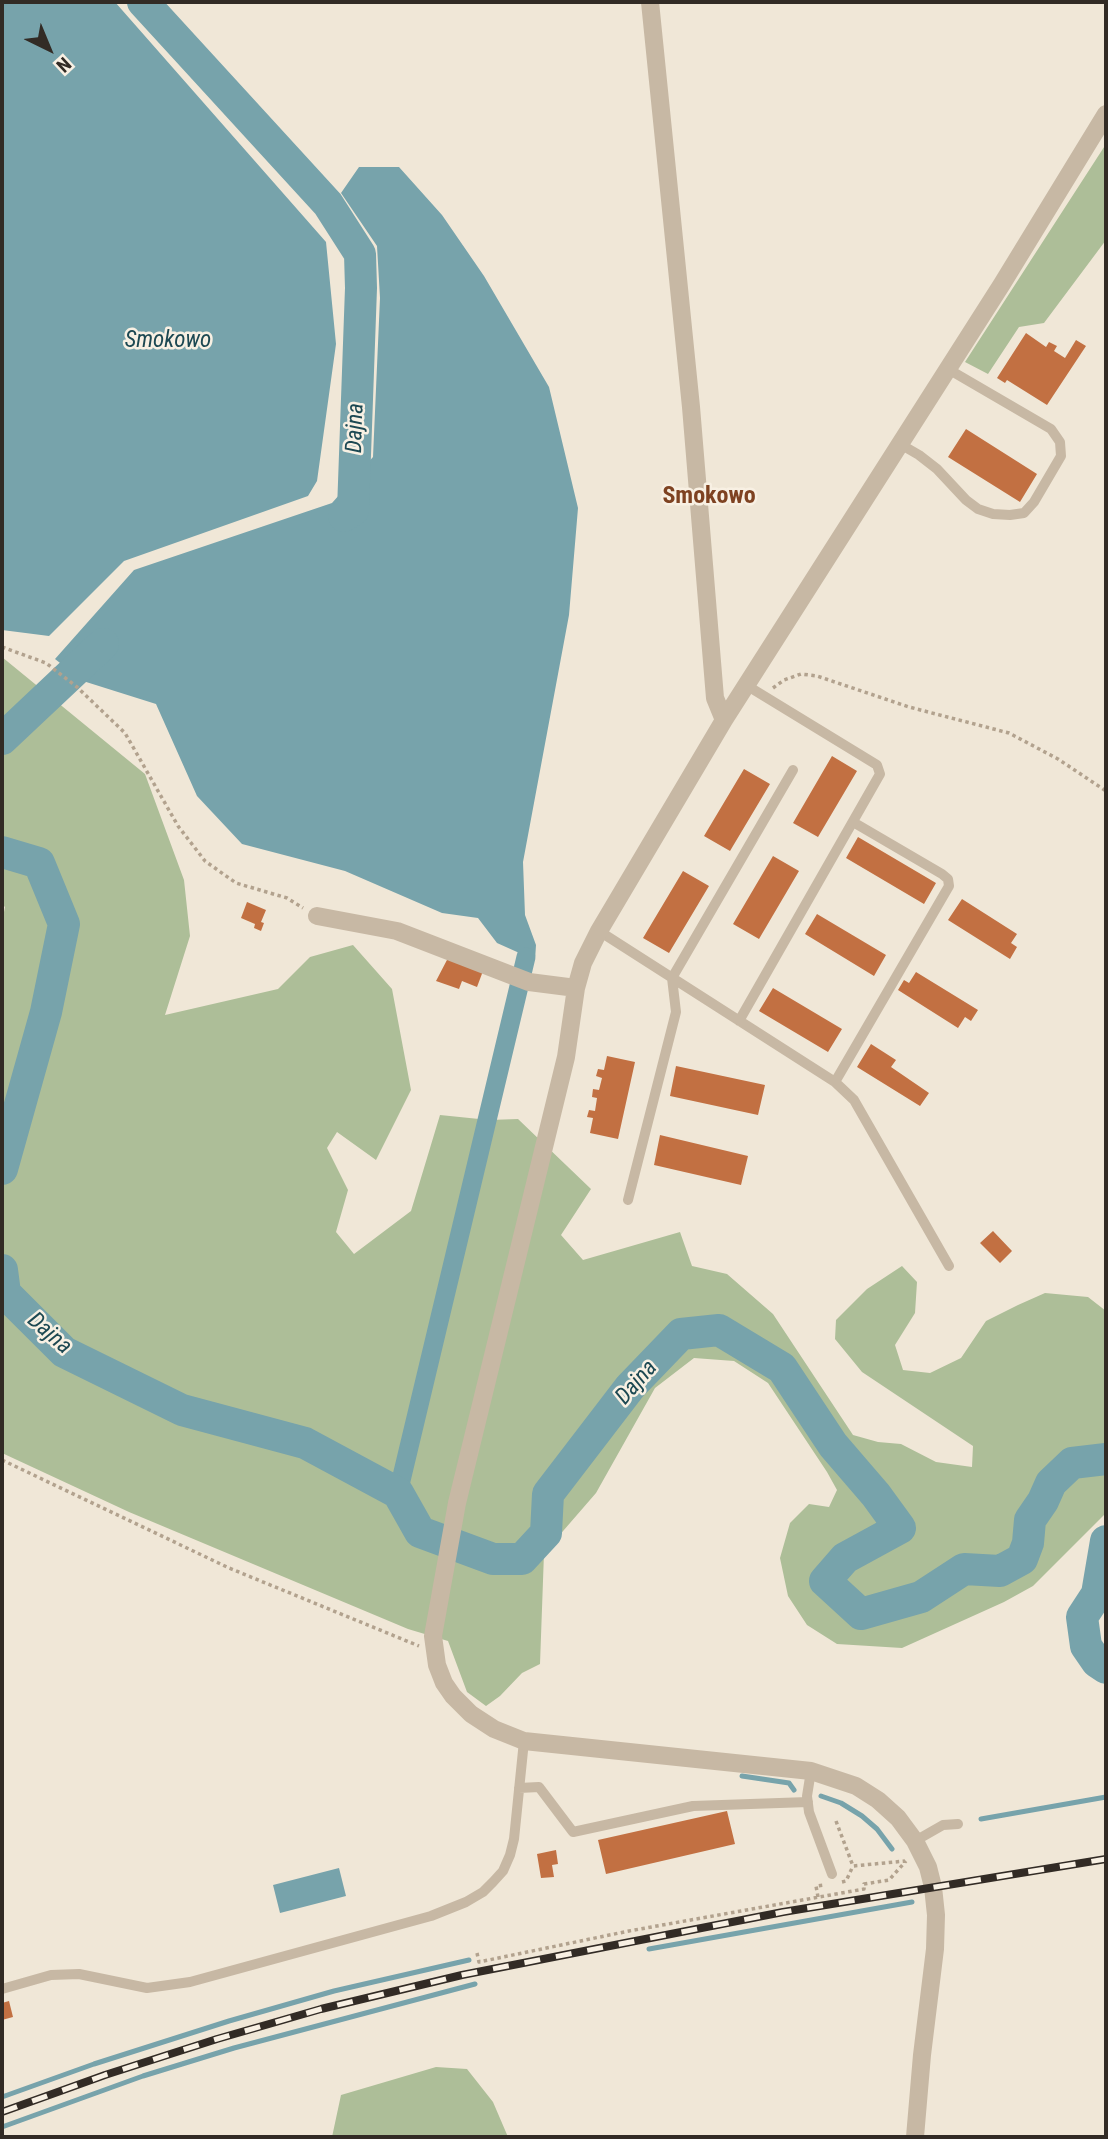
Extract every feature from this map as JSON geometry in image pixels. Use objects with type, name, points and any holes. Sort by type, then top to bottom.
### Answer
[{"type":"street","points":[[650,2],[691,407],[715,698],[724,720]]},
{"type":"street","points":[[915,2137],[935,1949],[936,1915],[931,1877],[915,1841],[898,1818],[872,1796],[848,1782],[811,1772],[524,1741],[494,1729],[471,1714],[453,1696],[444,1683],[433,1636],[440,1585],[457,1503],[566,1057],[576,988],[583,963],[598,931],[724,720],[948,369],[1106,114]]},
{"type":"street","points":[[317,916],[397,931],[529,982],[576,988]]},
{"type":"lane","points":[[900,444],[937,468],[958,492],[978,509],[993,514],[1010,515],[1024,513],[1034,502],[1061,456],[1060,442],[1051,429],[948,369]]},
{"type":"lane","points":[[738,1021],[880,774],[877,765],[746,685]]},
{"type":"lane","points":[[628,1200],[676,1012],[672,978],[793,770]]},
{"type":"lane","points":[[835,1082],[949,886],[948,879],[942,874],[853,822]]},
{"type":"lane","points":[[598,931],[835,1082],[853,1100],[949,1266]]},
{"type":"lane","points":[[2,1989],[51,1975],[79,1975],[147,1988],[190,1982],[448,1909],[483,1892],[503,1871],[514,1839],[524,1741]]},
{"type":"lane","points":[[811,1772],[808,1802],[813,1825],[832,1874]]},
{"type":"lane","points":[[519,1788],[539,1787],[573,1832],[693,1806],[808,1802]]},
{"type":"lane","points":[[915,1841],[943,1825],[958,1824]]},
{"type":"path","points":[[2,647],[46,663],[77,687],[125,733],[178,825],[205,861],[236,883],[287,898],[317,916]]},
{"type":"path","points":[[763,695],[792,677],[801,674],[817,676],[909,707],[1009,733],[1058,758],[1106,790]]},
{"type":"path","points":[[2,1460],[229,1568],[435,1651]]},
{"type":"path","points":[[836,1821],[853,1866],[906,1861]]},
{"type":"path","points":[[477,1953],[479,1962],[864,1889],[864,1884],[889,1880],[910,1857],[914,1865]]},
{"type":"path","points":[[818,1897],[816,1886],[822,1885]]},
{"type":"green space","points":[[1106,144],[1106,240],[1044,323],[1019,327],[988,374],[965,362]]},
{"type":"green space","points":[[2,657],[145,774],[184,880],[190,936],[165,1015],[278,989],[310,957],[353,945],[392,989],[411,1090],[376,1160],[337,1132],[327,1148],[348,1190],[336,1232],[354,1254],[411,1211],[440,1115],[489,1120],[518,1119],[591,1189],[561,1235],[583,1260],[680,1232],[692,1266],[727,1274],[773,1314],[853,1435],[878,1442],[901,1444],[936,1462],[972,1467],[973,1446],[862,1372],[835,1339],[836,1320],[867,1289],[902,1266],[917,1282],[915,1313],[895,1345],[903,1370],[930,1373],[961,1358],[986,1321],[1018,1305],[1045,1293],[1088,1297],[1106,1311],[1106,1513],[1033,1586],[1004,1602],[902,1648],[837,1644],[807,1625],[788,1596],[780,1558],[790,1523],[809,1504],[829,1507],[837,1490],[768,1383],[734,1361],[694,1358],[655,1388],[596,1493],[544,1553],[540,1664],[522,1673],[486,1706],[467,1692],[448,1641],[408,1629],[129,1512],[2,1453],[2,922],[5,907],[2,904]]},
{"type":"green space","points":[[436,2067],[467,2069],[493,2102],[508,2137],[332,2137],[341,2095]]},
{"type":"water","name":"Smokowo","points":[[2,2],[115,2],[326,242],[336,344],[317,481],[308,496],[124,561],[49,636],[2,630]]},
{"type":"water","points":[[359,167],[399,167],[442,215],[484,276],[549,387],[578,508],[569,615],[523,862],[525,915],[536,945],[535,960],[497,943],[478,918],[442,913],[345,871],[242,844],[197,796],[156,704],[83,681],[55,659],[134,570],[332,503],[373,457],[380,298],[377,246],[341,193]]},
{"type":"water","points":[[339,1868],[346,1896],[280,1913],[273,1885]]},
{"type":"building","points":[[1026,333],[1046,347],[1049,342],[1057,346],[1054,351],[1065,358],[1076,340],[1086,346],[1047,405],[1007,380],[1005,383],[997,378]]},
{"type":"building","points":[[966,429],[1037,474],[1020,502],[948,457]]},
{"type":"building","points":[[832,756],[857,771],[818,837],[793,823]]},
{"type":"building","points":[[744,769],[770,784],[730,851],[704,836]]},
{"type":"building","points":[[858,837],[936,883],[924,904],[846,858]]},
{"type":"building","points":[[773,856],[799,871],[759,939],[733,924]]},
{"type":"building","points":[[683,871],[709,886],[669,953],[643,938]]},
{"type":"building","points":[[962,899],[1017,934],[1011,943],[1017,947],[1010,959],[948,920]]},
{"type":"building","points":[[247,902],[266,910],[261,931],[254,928],[255,924],[241,918]]},
{"type":"building","points":[[817,914],[886,955],[874,976],[805,934]]},
{"type":"building","points":[[448,958],[483,971],[477,987],[462,981],[459,989],[436,981]]},
{"type":"building","points":[[916,972],[978,1010],[971,1021],[965,1017],[958,1028],[898,990],[904,980],[909,983]]},
{"type":"building","points":[[773,988],[842,1029],[828,1052],[759,1011]]},
{"type":"building","points":[[871,1044],[896,1060],[891,1067],[929,1093],[920,1106],[857,1067]]},
{"type":"building","points":[[607,1056],[635,1062],[618,1139],[590,1133],[593,1118],[587,1117],[589,1110],[595,1111],[597,1098],[592,1097],[593,1089],[599,1090],[602,1078],[596,1076],[598,1069],[604,1070]]},
{"type":"building","points":[[676,1066],[765,1085],[758,1115],[670,1096]]},
{"type":"building","points":[[660,1135],[748,1156],[741,1185],[654,1165]]},
{"type":"building","points":[[993,1231],[1012,1251],[1000,1263],[980,1243]]},
{"type":"building","points":[[727,1811],[735,1844],[606,1874],[598,1840]]},
{"type":"building","points":[[556,1850],[558,1864],[552,1865],[554,1877],[541,1878],[537,1854]]},
{"type":"building","points":[[9,2001],[13,2017],[2,2020],[2,2003]]},
{"type":"waterway","name":"Dajna","points":[[143,2],[328,204],[360,254],[353,510],[344,516]]},
{"type":"waterway","name":"Dajna","points":[[2,739],[103,644]]},
{"type":"waterway","name":"Dajna","points":[[2,852],[39,863],[64,924],[46,1012],[2,1169]]},
{"type":"waterway","points":[[398,1493],[526,957]]},
{"type":"waterway","name":"Dajna","points":[[2,1270],[5,1293],[64,1352],[182,1410],[305,1443],[398,1493],[420,1532],[493,1559],[522,1559],[546,1533],[548,1494],[630,1387],[681,1334],[719,1330],[782,1368],[833,1445],[900,1528],[845,1558],[825,1581],[861,1614],[921,1597],[964,1569],[1000,1571],[1022,1559],[1028,1543],[1030,1520],[1051,1483],[1072,1463],[1106,1459]]},
{"type":"waterway","name":"Dajna","points":[[1106,1541],[1097,1594],[1082,1617],[1086,1646],[1097,1662],[1106,1668]]},
{"type":"waterway","points":[[742,1776],[789,1783],[794,1790]]},
{"type":"waterway","points":[[821,1796],[841,1803],[862,1816],[877,1829],[892,1849]]},
{"type":"waterway","points":[[981,1819],[1106,1797]]},
{"type":"waterway","points":[[649,1949],[912,1902]]},
{"type":"waterway","points":[[2,2097],[229,2021],[334,1991],[469,1960]]},
{"type":"waterway","points":[[2,2127],[143,2076],[234,2048],[475,1984]]},
{"type":"railway","points":[[2,2112],[217,2039],[321,2009],[462,1975],[783,1912],[1106,1859]]},
{"type":"district","name":"Smokowo","points":[[709,497]]}]
